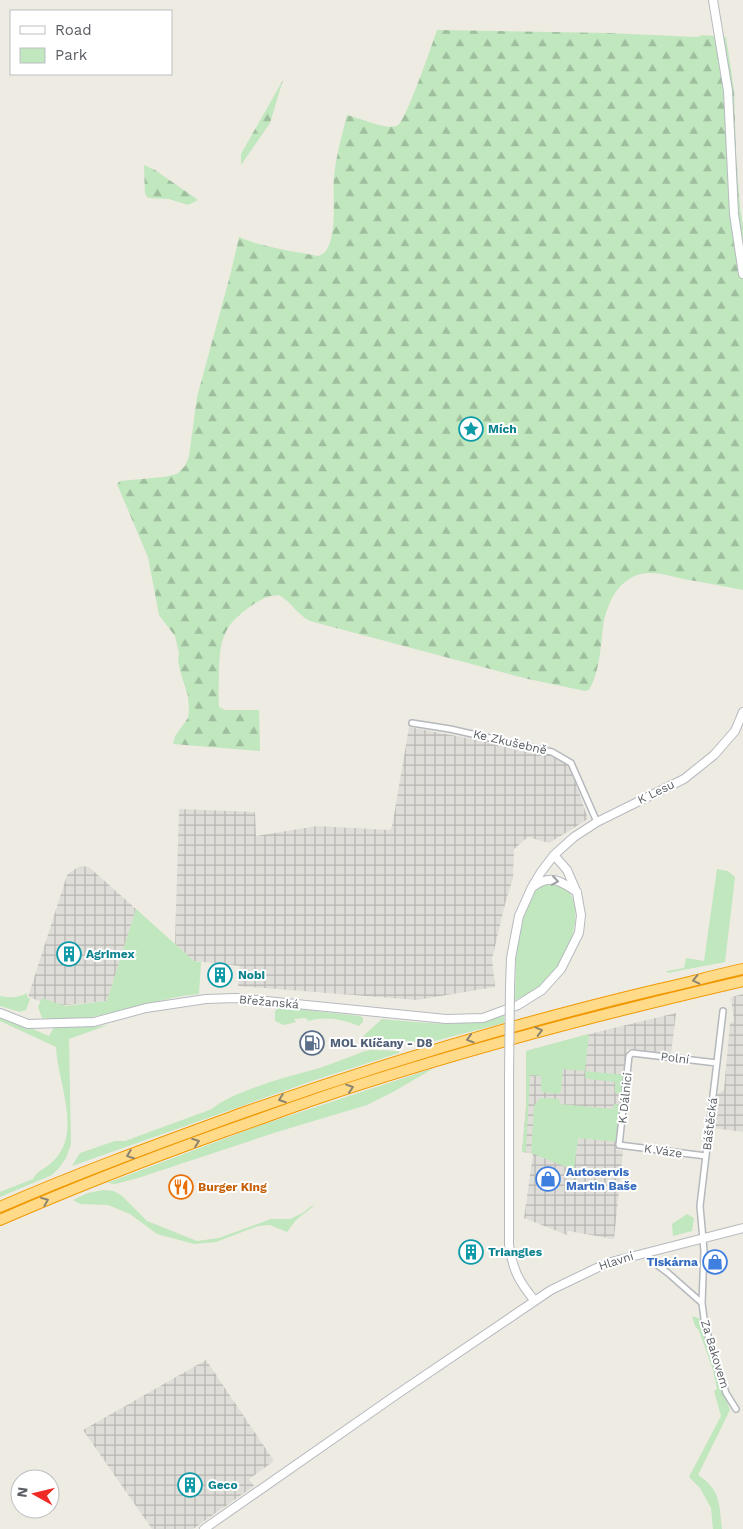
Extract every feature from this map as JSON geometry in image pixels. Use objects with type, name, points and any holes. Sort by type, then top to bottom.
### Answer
[{"type":"highway","points":[[0,1207],[99,1166],[315,1087],[543,1018],[743,969]]},
{"type":"highway","points":[[0,1220],[103,1177],[328,1095],[536,1032],[743,981]]},
{"type":"street","points":[[713,0],[728,91],[734,214],[743,274]]},
{"type":"street","name":"K Lesu","points":[[554,855],[574,837],[597,822],[684,779],[714,755],[735,730],[743,712]]},
{"type":"street","name":"Ke Zkušebně","points":[[412,723],[450,729],[552,752],[571,763],[597,822]]},
{"type":"street","points":[[534,1300],[520,1282],[512,1264],[509,1245],[510,958],[519,916],[532,887],[554,855]]},
{"type":"street","name":"Břežanská","points":[[0,1013],[28,1024],[94,1022],[146,1008],[214,998],[236,998],[446,1019],[483,1018],[518,1005],[542,990],[561,969],[579,933],[581,915],[578,893],[567,870],[554,855]]},
{"type":"street","points":[[532,887],[541,881],[552,880],[562,882],[578,893]]},
{"type":"street","name":"Báštěcká","points":[[703,1238],[700,1206],[723,1011]]},
{"type":"street","name":"Polní","points":[[632,1053],[717,1063]]},
{"type":"street","name":"K Dálnici","points":[[619,1145],[629,1056],[632,1053]]},
{"type":"street","name":"K Váze","points":[[619,1145],[706,1156]]},
{"type":"street","name":"Hlavní","points":[[204,1529],[551,1290],[596,1267],[646,1252],[743,1228]]},
{"type":"street","name":"Za Bakovem","points":[[703,1238],[702,1303],[705,1326],[726,1393],[736,1409]]},
{"type":"street","points":[[646,1252],[652,1261],[702,1303]]},
{"type":"shaded area","points":[[409,727],[550,754],[569,764],[588,819],[549,843],[528,837],[514,849],[513,878],[492,959],[495,987],[417,1000],[238,986],[240,966],[194,961],[175,944],[179,809],[255,812],[256,836],[317,826],[390,830]]},
{"type":"shaded area","points":[[81,866],[89,867],[136,909],[107,1001],[55,1006],[28,997],[67,875]]},
{"type":"shaded area","points":[[743,994],[743,1132],[713,1128],[716,1095],[724,1090],[730,1023],[734,1021],[731,997]]},
{"type":"shaded area","points":[[676,1013],[671,1054],[627,1049],[617,1150],[623,1151],[614,1239],[568,1231],[567,1235],[524,1218],[533,1154],[522,1152],[526,1108],[526,1051]]},
{"type":"shaded area","points":[[206,1360],[274,1461],[249,1479],[254,1486],[193,1529],[152,1529],[83,1430]]},
{"type":"green space","points":[[437,30],[726,37],[734,89],[736,153],[743,227],[743,590],[651,573],[641,574],[625,582],[614,594],[607,610],[595,676],[589,690],[585,691],[528,679],[310,621],[279,595],[271,596],[251,606],[234,620],[225,634],[220,651],[219,707],[225,710],[259,710],[260,751],[173,744],[175,736],[188,718],[189,709],[188,696],[178,661],[179,653],[175,636],[159,615],[148,557],[117,484],[120,481],[177,474],[185,466],[189,456],[197,397],[239,237],[268,247],[318,256],[325,252],[330,244],[332,234],[335,169],[347,115],[379,125],[397,126],[401,122],[412,98]]},
{"type":"green space","points":[[283,80],[270,123],[241,165],[241,154]]},
{"type":"green space","points":[[144,165],[155,170],[198,200],[188,205],[169,199],[148,198],[145,194]]},
{"type":"green space","points":[[717,869],[728,871],[735,877],[725,962],[667,973],[667,971],[684,968],[686,958],[704,961]]},
{"type":"green space","points":[[546,885],[562,888],[572,897],[575,908],[574,930],[561,962],[548,980],[534,991],[515,1000],[516,957],[523,917],[532,895],[538,888]]},
{"type":"green space","points":[[136,909],[194,961],[201,962],[199,994],[172,998],[86,1018],[42,1018],[38,1007],[42,998],[65,1006],[107,1001]]},
{"type":"green space","points":[[27,993],[27,997],[30,999],[26,1010],[20,1012],[0,1006],[0,996],[14,997]]},
{"type":"green space","points":[[279,1007],[360,1016],[363,1018],[363,1022],[359,1026],[334,1019],[308,1021],[306,1018],[294,1019],[296,1022],[284,1025],[275,1021],[275,1011]]},
{"type":"green space","points":[[0,1015],[49,1036],[54,1027],[108,1025],[69,1039],[71,1144],[66,1158],[52,1175],[0,1197],[0,1192],[33,1179],[38,1172],[55,1159],[62,1149],[68,1125],[56,1047],[0,1021]]},
{"type":"green space","points":[[504,1015],[504,1023],[427,1043],[372,1040],[363,1036],[382,1019],[460,1023],[487,1020]]},
{"type":"green space","points":[[589,1034],[585,1071],[563,1069],[561,1091],[558,1094],[541,1092],[541,1076],[530,1075],[526,1151],[522,1152],[526,1108],[526,1051]]},
{"type":"green space","points":[[372,1050],[399,1051],[399,1053],[315,1080],[72,1166],[80,1153],[115,1141],[125,1141],[212,1109],[231,1097],[258,1086]]},
{"type":"green space","points":[[434,1068],[367,1105],[277,1132],[138,1178],[115,1184],[107,1183],[258,1126]]},
{"type":"green space","points":[[585,1071],[625,1075],[623,1094],[615,1093],[615,1082],[585,1078]]},
{"type":"green space","points":[[539,1099],[559,1099],[560,1104],[613,1109],[614,1104],[622,1105],[618,1142],[578,1138],[574,1170],[531,1153],[534,1106]]},
{"type":"green space","points":[[103,1190],[113,1191],[121,1195],[147,1221],[197,1241],[219,1238],[271,1219],[290,1219],[315,1205],[296,1220],[287,1232],[270,1225],[258,1226],[216,1242],[194,1244],[157,1234],[130,1214],[108,1205],[80,1204],[73,1200],[88,1193]]},
{"type":"green space","points":[[687,1214],[694,1218],[692,1231],[673,1236],[672,1224]]},
{"type":"green space","points":[[692,1316],[701,1319],[713,1365],[730,1410],[698,1475],[711,1486],[718,1498],[722,1529],[713,1529],[711,1508],[700,1488],[689,1477],[721,1416],[714,1391],[717,1389],[713,1370]]},
{"type":"place","name":"Mích","points":[[471,429]]},
{"type":"place","name":"Agrimex","points":[[69,954]]},
{"type":"place","name":"Nobi","points":[[220,975]]},
{"type":"place","name":"MOL Klíčany - D8","points":[[312,1043]]},
{"type":"place","name":"Autoservis Martin Baše","points":[[548,1179]]},
{"type":"place","name":"Burger King","points":[[181,1187]]},
{"type":"place","name":"Triangles","points":[[471,1252]]},
{"type":"place","name":"Tiskárna","points":[[715,1262]]},
{"type":"place","name":"Geco","points":[[190,1485]]}]
